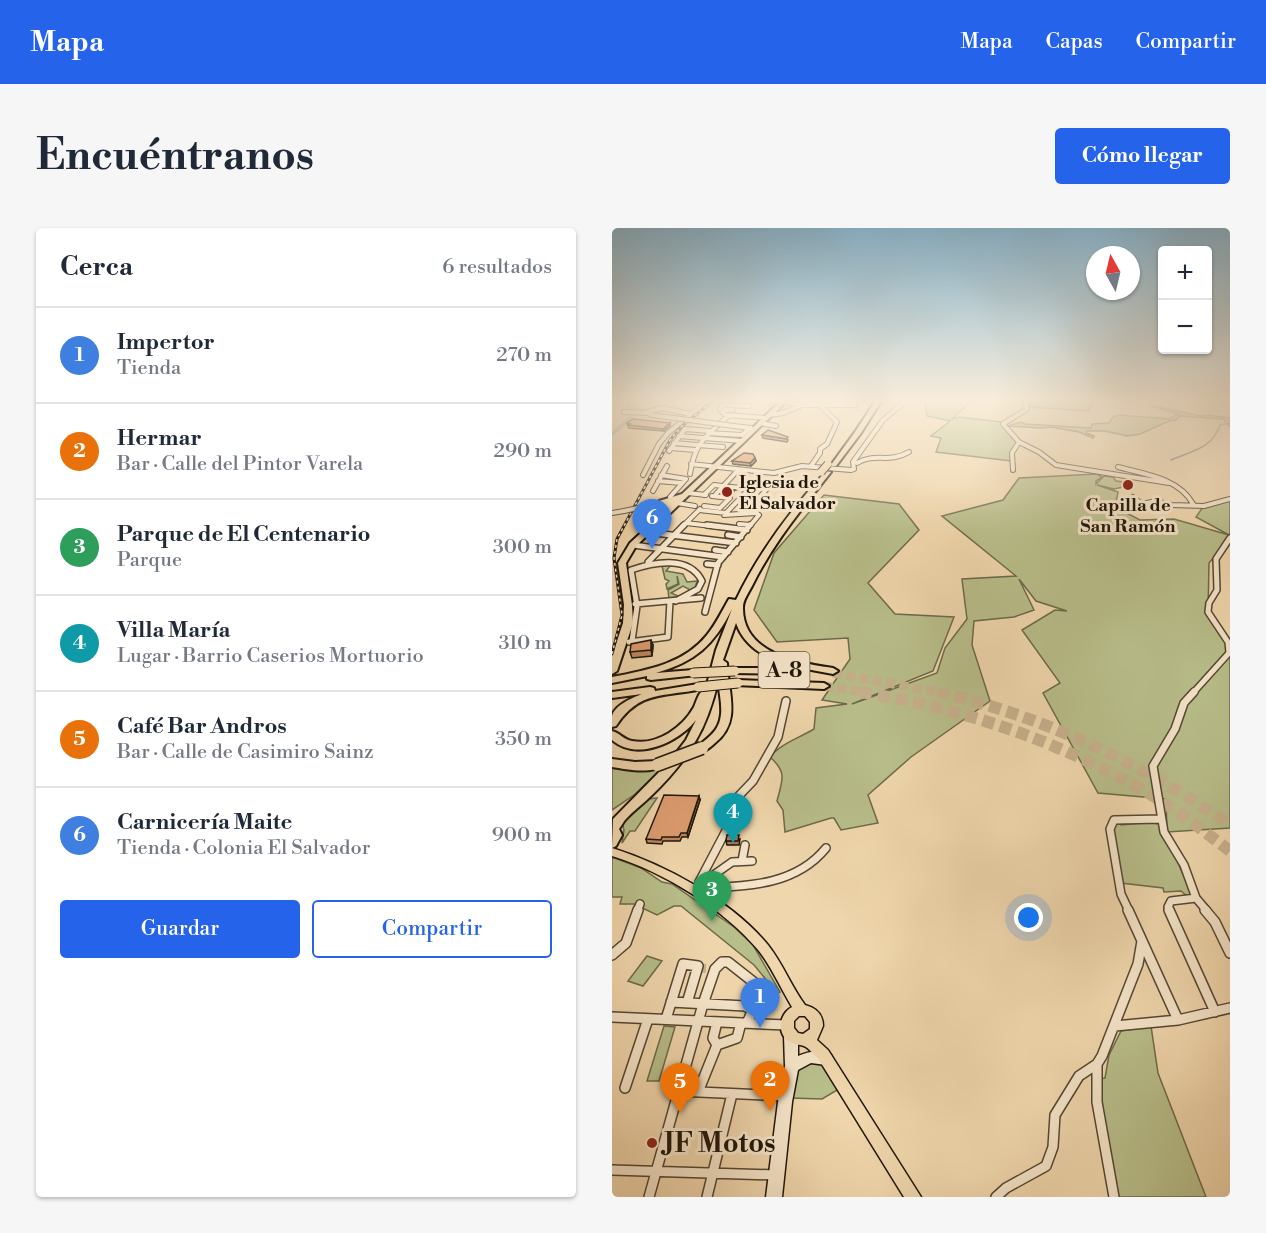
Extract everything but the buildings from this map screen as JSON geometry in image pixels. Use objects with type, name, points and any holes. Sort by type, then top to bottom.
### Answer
[{"type":"highway","points":[[615,678],[627,642],[632,605],[622,563],[633,545],[670,504],[687,494],[738,445]]},
{"type":"highway","points":[[615,678],[667,667],[692,655],[706,644],[719,628],[739,586],[765,541],[790,507],[830,468],[844,445]]},
{"type":"highway","points":[[613,823],[658,782],[690,743],[707,706],[728,621],[755,567],[784,524],[848,445]]},
{"type":"highway","name":"A-8","points":[[615,678],[735,671],[833,672],[799,666],[774,656],[753,643],[744,633],[739,621],[739,610],[745,591],[784,524]]},
{"type":"highway","points":[[612,734],[621,741],[638,745],[658,742],[672,736],[691,719],[740,587],[765,541]]},
{"type":"highway","points":[[612,763],[635,766],[657,765],[680,759],[702,748],[723,727],[728,712],[722,676],[724,642]]},
{"type":"highway","name":"A-8","points":[[701,687],[738,684],[824,686]]},
{"type":"highway","points":[[613,695],[701,687]]},
{"type":"highway","points":[[612,724],[620,712],[640,698],[663,692],[701,687]]},
{"type":"highway","points":[[613,823],[675,757],[698,721],[701,687]]},
{"type":"highway","points":[[612,843],[616,835],[613,823]]},
{"type":"main road","points":[[612,843],[618,853],[649,864],[685,885],[703,888],[751,935],[769,957],[787,991],[802,1011],[816,1017],[799,1031]]},
{"type":"main road","points":[[787,991],[799,1031],[824,1057],[913,1197]]},
{"type":"main road","points":[[774,1197],[786,1096],[802,1011]]},
{"type":"main road","points":[[792,1066],[810,1057],[824,1057]]},
{"type":"street","points":[[643,475],[658,445]]},
{"type":"street","points":[[690,474],[691,464],[700,445]]},
{"type":"street","points":[[811,466],[820,453],[820,449],[825,445]]},
{"type":"street","points":[[854,466],[854,461],[865,445]]},
{"type":"street","points":[[1013,470],[1012,453],[1017,445]]},
{"type":"street","points":[[1026,445],[1040,452],[1056,465],[1167,485]]},
{"type":"street","points":[[691,464],[774,473],[798,466],[851,470],[864,458],[897,459],[909,452]]},
{"type":"street","points":[[653,491],[667,466]]},
{"type":"street","points":[[1118,467],[1167,485],[1191,498],[1193,504]]},
{"type":"street","points":[[648,564],[739,469]]},
{"type":"street","points":[[660,479],[669,477],[686,479],[681,483],[681,487],[670,504]]},
{"type":"street","points":[[1134,483],[1138,478]]},
{"type":"street","points":[[660,479],[681,483]]},
{"type":"street","points":[[612,513],[670,504],[726,513],[749,489],[714,485],[705,495],[687,494]]},
{"type":"street","points":[[732,497],[741,488]]},
{"type":"street","points":[[751,507],[765,490]]},
{"type":"street","points":[[700,508],[720,508],[730,498],[714,495]]},
{"type":"street","points":[[1133,497],[1142,504]]},
{"type":"street","points":[[705,612],[717,565],[758,516],[740,499]]},
{"type":"street","points":[[1124,508],[1158,501],[1172,505],[1204,506],[1230,500]]},
{"type":"street","points":[[1164,509],[1172,505]]},
{"type":"street","points":[[700,508],[731,515],[756,513]]},
{"type":"street","points":[[740,522],[747,530]]},
{"type":"street","points":[[686,523],[747,530]]},
{"type":"street","points":[[730,534],[747,530]]},
{"type":"street","points":[[647,532],[736,543]]},
{"type":"street","points":[[1230,538],[1216,559],[1217,590],[1209,603],[1208,612],[1228,642],[1228,657],[1220,661],[1184,703],[1175,729],[1153,766],[1164,832],[1184,865],[1196,898],[1215,922],[1230,953]]},
{"type":"street","points":[[633,545],[723,557]]},
{"type":"street","points":[[717,549],[729,550]]},
{"type":"street","points":[[673,601],[698,589],[702,581],[699,571],[692,567],[674,564],[648,564],[630,570],[632,605],[673,601],[701,598]]},
{"type":"street","points":[[707,564],[717,565]]},
{"type":"street","points":[[627,642],[668,637],[673,601]]},
{"type":"street","points":[[703,888],[730,823],[732,803],[753,781],[778,737],[786,701]]},
{"type":"street","points":[[1161,819],[1117,819],[1111,823],[1110,829],[1117,879],[1129,913],[1178,1020]]},
{"type":"street","points":[[742,861],[745,845]]},
{"type":"street","points":[[685,885],[703,888],[746,886],[772,881],[806,866],[826,848]]},
{"type":"street","points":[[703,888],[732,862],[752,861]]},
{"type":"street","points":[[1196,898],[1171,901],[1168,906],[1215,1012]]},
{"type":"street","points":[[612,955],[626,943],[640,904]]},
{"type":"street","points":[[1114,1197],[1097,1102],[1097,1064],[1115,1026],[1140,955],[1142,941]]},
{"type":"street","points":[[649,1197],[703,1004],[715,969],[722,962],[728,962],[770,996],[744,1023],[737,1038],[717,1045],[698,1092]]},
{"type":"street","points":[[666,1019],[683,964],[698,966],[687,1003]]},
{"type":"street","points":[[672,1002],[745,1006],[754,1011]]},
{"type":"street","points":[[1115,1026],[1178,1020],[1230,1008]]},
{"type":"street","points":[[612,1017],[744,1023],[799,1031]]},
{"type":"street","points":[[625,1088],[648,1018]]},
{"type":"street","points":[[717,1022],[713,1038],[717,1045]]},
{"type":"street","points":[[996,1197],[1006,1188],[1046,1166],[1053,1147],[1054,1115],[1080,1076],[1097,1064]]},
{"type":"street","points":[[678,1091],[786,1096]]},
{"type":"street","points":[[707,1197],[732,1094]]},
{"type":"street","points":[[612,1170],[777,1175]]},
{"type":"green space","points":[[938,445],[1016,445],[1011,461],[936,452]]},
{"type":"green space","points":[[1097,474],[1102,477],[1096,481],[1096,484],[1104,476],[1124,482],[1123,487],[1114,489],[1097,485],[1118,492],[1115,507],[1140,520],[1174,519],[1229,535],[1196,517],[1203,507],[1230,500],[1230,538],[1209,563],[1208,612],[1230,640],[1230,828],[1167,832],[1166,799],[1098,793],[1043,693],[1060,683],[1022,630],[1055,610],[1067,611],[1036,601],[1019,579],[1034,610],[1014,617],[974,621],[972,645],[990,701],[911,757],[868,795],[878,823],[841,830],[834,818],[831,818],[785,832],[783,810],[777,801],[782,782],[781,772],[770,757],[784,745],[814,729],[816,708],[847,704],[822,700],[850,659],[848,638],[777,642],[754,610],[774,553],[824,495],[899,504],[919,530],[868,583],[895,614],[954,617],[933,671],[852,704],[937,673],[945,648],[967,619],[962,579],[1016,576],[942,516],[1003,500],[1019,478]]},
{"type":"green space","points":[[666,565],[674,566],[670,566],[666,571],[683,574],[687,582],[697,581],[698,578],[695,588],[690,590],[683,586],[671,593],[682,595],[669,599],[668,590],[679,584],[677,576],[678,584],[667,589],[666,584],[669,581],[665,579],[662,566]]},
{"type":"green space","points":[[612,767],[630,770],[664,767],[634,795],[612,810]]},
{"type":"green space","points":[[657,798],[635,831],[630,831],[622,843],[624,830],[622,822],[648,799]]},
{"type":"green space","points":[[1142,821],[1159,824],[1161,835],[1175,856],[1192,895],[1187,896],[1181,891],[1164,892],[1163,888],[1121,883],[1113,841],[1114,824],[1119,822],[1121,825],[1141,823]]},
{"type":"green space","points":[[612,857],[641,868],[662,882],[672,884],[734,927],[753,945],[780,992],[777,993],[754,965],[681,906],[674,906],[657,915],[634,904],[620,904],[622,897],[612,897]]},
{"type":"green space","points":[[647,956],[662,961],[643,986],[628,981]]},
{"type":"green space","points":[[664,1026],[675,1027],[659,1081],[647,1081]]},
{"type":"green space","points":[[1151,1026],[1158,1073],[1206,1197],[1117,1197],[1098,1079],[1105,1078],[1109,1055],[1121,1031]]},
{"type":"green space","points":[[805,1061],[824,1064],[839,1089],[822,1099],[791,1098],[796,1071]]},
{"type":"waterway","points":[[1171,460],[1204,445]]},
{"type":"tunnel","points":[[833,673],[943,693]]},
{"type":"tunnel","points":[[824,686],[869,693]]},
{"type":"tunnel","points":[[860,692],[932,706],[967,716],[1070,753],[1148,793],[1230,851]]},
{"type":"tunnel","points":[[937,692],[1015,714],[1090,744],[1161,781],[1230,825]]},
{"type":"tunnel","points":[[697,968],[715,969]]},
{"type":"railway","points":[[612,654],[622,615],[614,558],[617,539],[667,445]]},
{"type":"place","name":"Capilla de San Ramón","points":[[1128,485]]},
{"type":"place","name":"Iglesia de El Salvador","points":[[727,492]]},
{"type":"place","name":"Carnicería Maite","points":[[652,549]]},
{"type":"place","name":"Villa María","points":[[733,843]]},
{"type":"place","name":"Parque de El Centenario","points":[[712,921]]},
{"type":"place","name":"Impertor","points":[[760,1028]]},
{"type":"place","name":"Hermar","points":[[770,1111]]},
{"type":"place","name":"Café Bar Andros","points":[[680,1113]]},
{"type":"place","name":"JF Motos","points":[[652,1143]]}]
